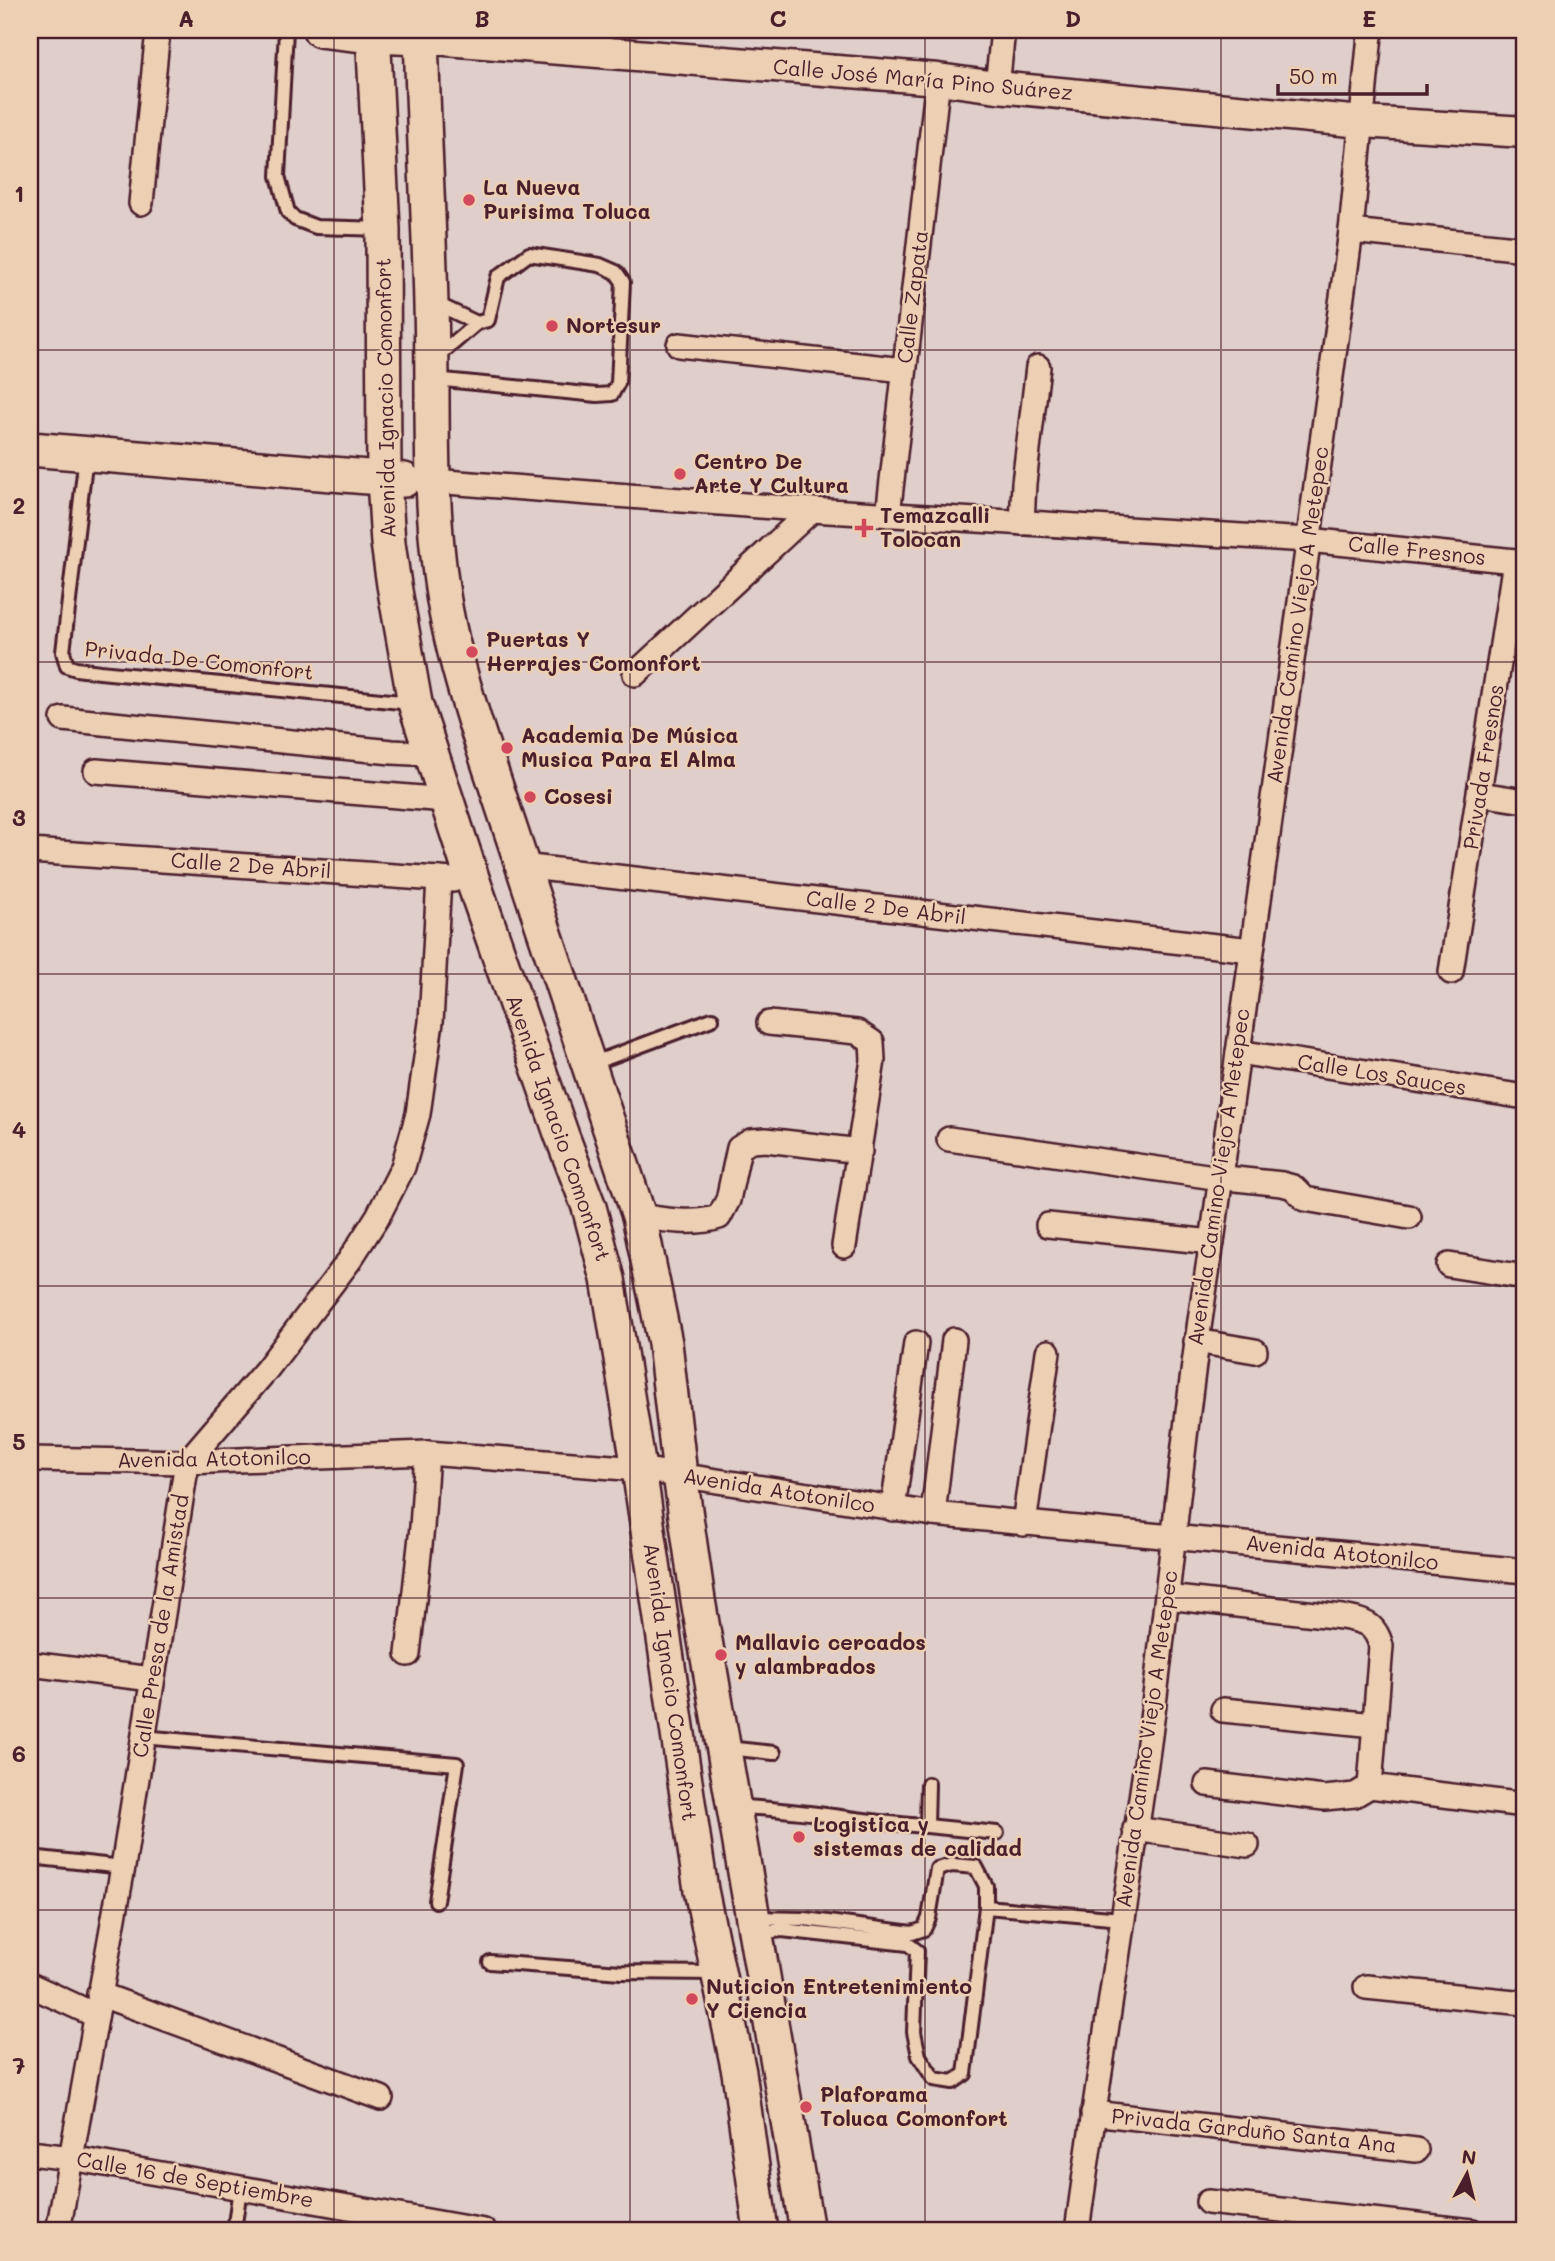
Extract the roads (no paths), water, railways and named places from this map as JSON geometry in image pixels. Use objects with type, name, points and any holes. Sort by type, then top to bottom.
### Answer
[{"type":"main road","name":"Calle José María Pino Suárez","points":[[320,30],[421,34]]},
{"type":"main road","name":"Avenida Ignacio Comonfort","points":[[373,33],[383,229],[384,479],[388,543],[415,704],[473,881],[589,1207],[608,1279],[701,1890],[739,2072],[761,2231]]},
{"type":"main road","name":"Avenida Ignacio Comonfort","points":[[421,34],[433,370],[433,481],[444,597],[459,669],[639,1216],[665,1343],[680,1475],[723,1748],[807,2231]]},
{"type":"main road","points":[[30,449],[433,481]]},
{"type":"street","points":[[141,203],[158,30]]},
{"type":"street","points":[[997,87],[1003,30]]},
{"type":"street","name":"Avenida Camino Viejo A Metepec","points":[[1077,2231],[1167,1597],[1196,1341],[1212,1242],[1351,231],[1371,31]]},
{"type":"street","name":"Calle José María Pino Suárez","points":[[421,34],[938,79],[1362,122],[1525,132]]},
{"type":"street","name":"Calle Zapata","points":[[888,515],[938,79]]},
{"type":"street","points":[[1351,231],[1525,249]]},
{"type":"street","points":[[678,345],[904,370]]},
{"type":"street","points":[[1022,523],[1038,367]]},
{"type":"street","name":"Calle Fresnos","points":[[433,481],[811,510],[1308,540],[1520,561]]},
{"type":"street","points":[[635,674],[811,510]]},
{"type":"street","name":"Privada Fresnos","points":[[1451,972],[1520,561]]},
{"type":"street","points":[[63,719],[433,754]]},
{"type":"street","points":[[96,771],[446,800]]},
{"type":"street","points":[[1480,794],[1525,801]]},
{"type":"street","name":"Calle 2 De Abril","points":[[30,851],[473,881]]},
{"type":"street","name":"Calle 2 De Abril","points":[[522,866],[1251,950]]},
{"type":"street","points":[[187,1462],[267,1369],[349,1261],[378,1216],[403,1167],[418,1114],[431,1023],[439,879]]},
{"type":"street","points":[[769,1023],[857,1032],[872,1042],[873,1060],[844,1246]]},
{"type":"street","name":"Calle Los Sauces","points":[[1238,1052],[1525,1097]]},
{"type":"street","points":[[949,1139],[1289,1185],[1306,1199],[1409,1217]]},
{"type":"street","points":[[639,1216],[666,1220],[711,1220],[719,1217],[729,1200],[740,1148],[751,1140],[860,1150]]},
{"type":"street","points":[[1048,1225],[1212,1242]]},
{"type":"street","points":[[1448,1265],[1525,1277]]},
{"type":"street","points":[[933,1514],[954,1340]]},
{"type":"street","points":[[1196,1341],[1255,1351]]},
{"type":"street","points":[[894,1509],[916,1343]]},
{"type":"street","points":[[1024,1524],[1048,1352]]},
{"type":"street","points":[[408,1654],[422,1527],[426,1453]]},
{"type":"street","name":"Avenida Atotonilco","points":[[30,1459],[187,1462],[426,1453],[639,1469],[933,1514],[1525,1571]]},
{"type":"street","name":"Calle Presa de la Amistad","points":[[58,2231],[123,1867],[187,1462]]},
{"type":"street","points":[[1167,1597],[1342,1617],[1371,1627],[1378,1634],[1381,1646],[1370,1786]]},
{"type":"street","points":[[30,1664],[152,1679]]},
{"type":"street","points":[[1223,1710],[1375,1725]]},
{"type":"street","points":[[1207,1784],[1324,1798],[1355,1795],[1370,1786],[1525,1805]]},
{"type":"street","points":[[1135,1829],[1248,1845]]},
{"type":"street","points":[[30,1985],[381,2098]]},
{"type":"street","points":[[1366,1987],[1525,2003]]},
{"type":"street","name":"Privada Garduño Santa Ana","points":[[1093,2113],[1416,2150]]},
{"type":"street","name":"Calle 16 de Septiembre","points":[[30,2153],[484,2231]]},
{"type":"street","points":[[1208,2202],[1472,2231]]},
{"type":"lane","points":[[286,30],[278,176],[288,212],[295,219],[316,227],[383,229]]},
{"type":"lane","points":[[529,254],[600,265],[617,272],[623,282],[618,383],[612,394],[597,395],[433,370],[477,323],[488,320],[498,277],[529,254]]},
{"type":"lane","points":[[431,301],[477,323]]},
{"type":"lane","name":"Privada De Comonfort","points":[[86,453],[63,652],[67,666],[88,671],[415,704]]},
{"type":"lane","points":[[588,1065],[712,1018]]},
{"type":"lane","points":[[142,1737],[457,1764],[436,1901]]},
{"type":"lane","points":[[723,1748],[774,1753]]},
{"type":"lane","points":[[927,1826],[928,1784]]},
{"type":"lane","points":[[733,1807],[997,1833]]},
{"type":"lane","points":[[30,1857],[123,1867]]},
{"type":"lane","points":[[952,1865],[976,1867],[986,1886],[986,1906],[965,2074],[953,2082],[934,2079],[919,2056],[914,2032],[917,1951],[908,1944],[755,1925],[805,1919],[912,1933],[924,1929],[929,1918],[937,1869],[952,1865]]},
{"type":"lane","points":[[986,1906],[1122,1919]]},
{"type":"lane","points":[[490,1962],[621,1972],[718,1973]]},
{"type":"lane","points":[[234,2231],[240,2188]]},
{"type":"place","name":"La Nueva Purisima Toluca","points":[[469,200]]},
{"type":"place","name":"Nortesur","points":[[552,326]]},
{"type":"place","name":"Centro De Arte Y Cultura","points":[[680,474]]},
{"type":"place","name":"Temazcalli Tolocan","points":[[864,528]]},
{"type":"place","name":"Puertas Y Herrajes Comonfort","points":[[472,652]]},
{"type":"place","name":"Academia De Música Musica Para El Alma","points":[[507,748]]},
{"type":"place","name":"Cosesi","points":[[530,797]]},
{"type":"place","name":"Mallavic cercados y alambrados","points":[[721,1655]]},
{"type":"place","name":"Logistica y sistemas de calidad","points":[[799,1837]]},
{"type":"place","name":"Nuticion Entretenimiento Y Ciencia","points":[[692,1999]]},
{"type":"place","name":"Plaforama Toluca Comonfort","points":[[806,2107]]}]
